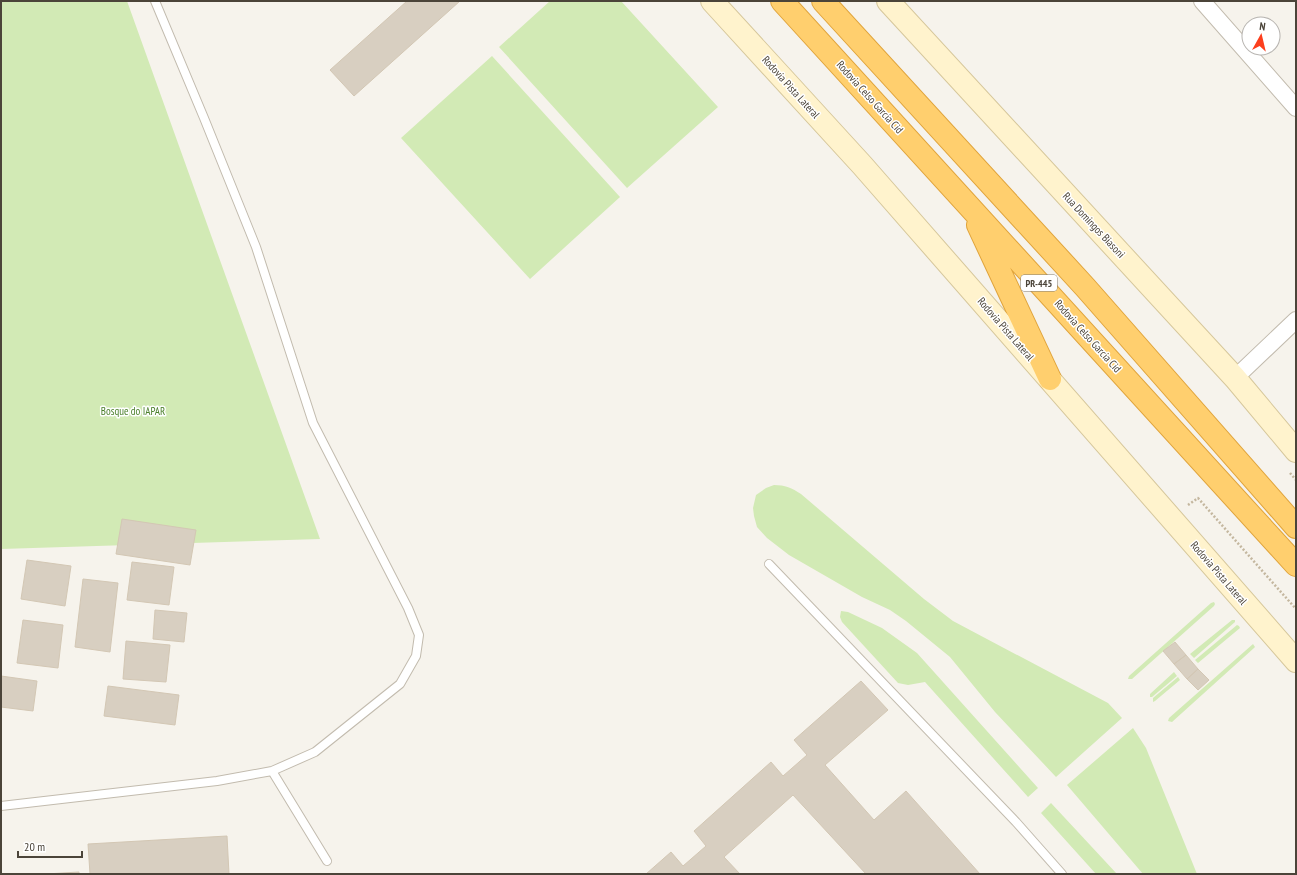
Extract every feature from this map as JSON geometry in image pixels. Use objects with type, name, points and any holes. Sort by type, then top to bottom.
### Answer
[{"type":"highway","name":"Rodovia Celso Garcia Cid","points":[[782,1],[1296,565]]},
{"type":"highway","name":"PR-445","points":[[823,1],[1085,287],[1296,527]]},
{"type":"highway","points":[[969,205],[1050,379]]},
{"type":"main road","name":"Rodovia Pista Lateral","points":[[712,1],[862,165],[1296,660]]},
{"type":"main road","name":"Rua Domingos Biasoni","points":[[888,1],[1235,378],[1296,451]]},
{"type":"street","points":[[1202,1],[1296,108]]},
{"type":"street","points":[[1235,378],[1296,320]]},
{"type":"lane","points":[[1,806],[217,781],[272,771],[315,752],[400,684],[416,656],[419,635],[408,608],[313,423],[256,247],[204,118],[154,1]]},
{"type":"lane","points":[[769,564],[1016,822],[1062,874]]},
{"type":"lane","points":[[272,771],[327,861]]},
{"type":"path","points":[[1198,498],[1296,609]]},
{"type":"green space","name":"Bosque do IAPAR","points":[[1,1],[127,1],[320,539],[1,549]]},
{"type":"green space","points":[[550,1],[621,1],[718,107],[627,188],[499,47]]},
{"type":"green space","points":[[492,56],[620,197],[530,279],[401,138]]},
{"type":"green space","points":[[774,485],[788,487],[801,494],[924,599],[953,621],[1108,703],[1122,718],[1056,777],[995,712],[950,657],[906,621],[890,610],[862,597],[789,555],[767,538],[757,527],[753,508],[756,495],[766,488]]},
{"type":"green space","points":[[1214,602],[1214,606],[1132,679],[1128,679],[1129,676],[1211,603]]},
{"type":"green space","points":[[841,611],[848,612],[882,628],[917,653],[1038,788],[1028,797],[925,682],[908,685],[898,683],[842,622],[840,617]]},
{"type":"green space","points":[[1232,620],[1235,620],[1235,622],[1194,658],[1190,654]]},
{"type":"green space","points":[[1237,625],[1240,628],[1198,663],[1195,660]]},
{"type":"green space","points":[[1253,644],[1255,647],[1254,648],[1172,722],[1168,721],[1169,718]]},
{"type":"green space","points":[[1174,672],[1177,676],[1152,697],[1150,697],[1150,694]]},
{"type":"green space","points":[[1178,677],[1180,680],[1153,702],[1153,698]]},
{"type":"green space","points":[[1133,728],[1146,748],[1197,874],[1143,874],[1067,785]]},
{"type":"green space","points":[[1051,803],[1117,874],[1096,874],[1041,813]]},
{"type":"building","points":[[407,1],[460,1],[354,96],[330,70]]},
{"type":"building","points":[[122,519],[196,530],[190,565],[116,554]]},
{"type":"building","points":[[27,560],[71,566],[65,606],[21,599]]},
{"type":"building","points":[[132,562],[174,567],[169,605],[127,600]]},
{"type":"building","points":[[83,579],[118,583],[110,652],[75,647]]},
{"type":"building","points":[[155,610],[187,613],[184,642],[153,639]]},
{"type":"building","points":[[23,620],[63,625],[58,668],[17,663]]},
{"type":"building","points":[[126,641],[170,645],[166,682],[123,679]]},
{"type":"building","points":[[1175,642],[1186,655],[1174,664],[1163,651]]},
{"type":"building","points":[[1186,655],[1198,669],[1187,679],[1174,664]]},
{"type":"building","points":[[1198,669],[1209,680],[1198,690],[1187,679]]},
{"type":"building","points":[[1,676],[37,681],[33,711],[1,707]]},
{"type":"building","points":[[861,681],[888,710],[825,765],[874,820],[906,791],[980,874],[866,874],[793,795],[724,857],[740,874],[646,874],[671,852],[683,866],[706,846],[694,831],[771,762],[783,776],[807,755],[794,740]]},
{"type":"building","points":[[108,686],[179,695],[175,725],[104,716]]},
{"type":"building","points":[[227,836],[229,874],[90,874],[88,844]]},
{"type":"building","points":[[79,872],[79,874],[46,874]]}]
